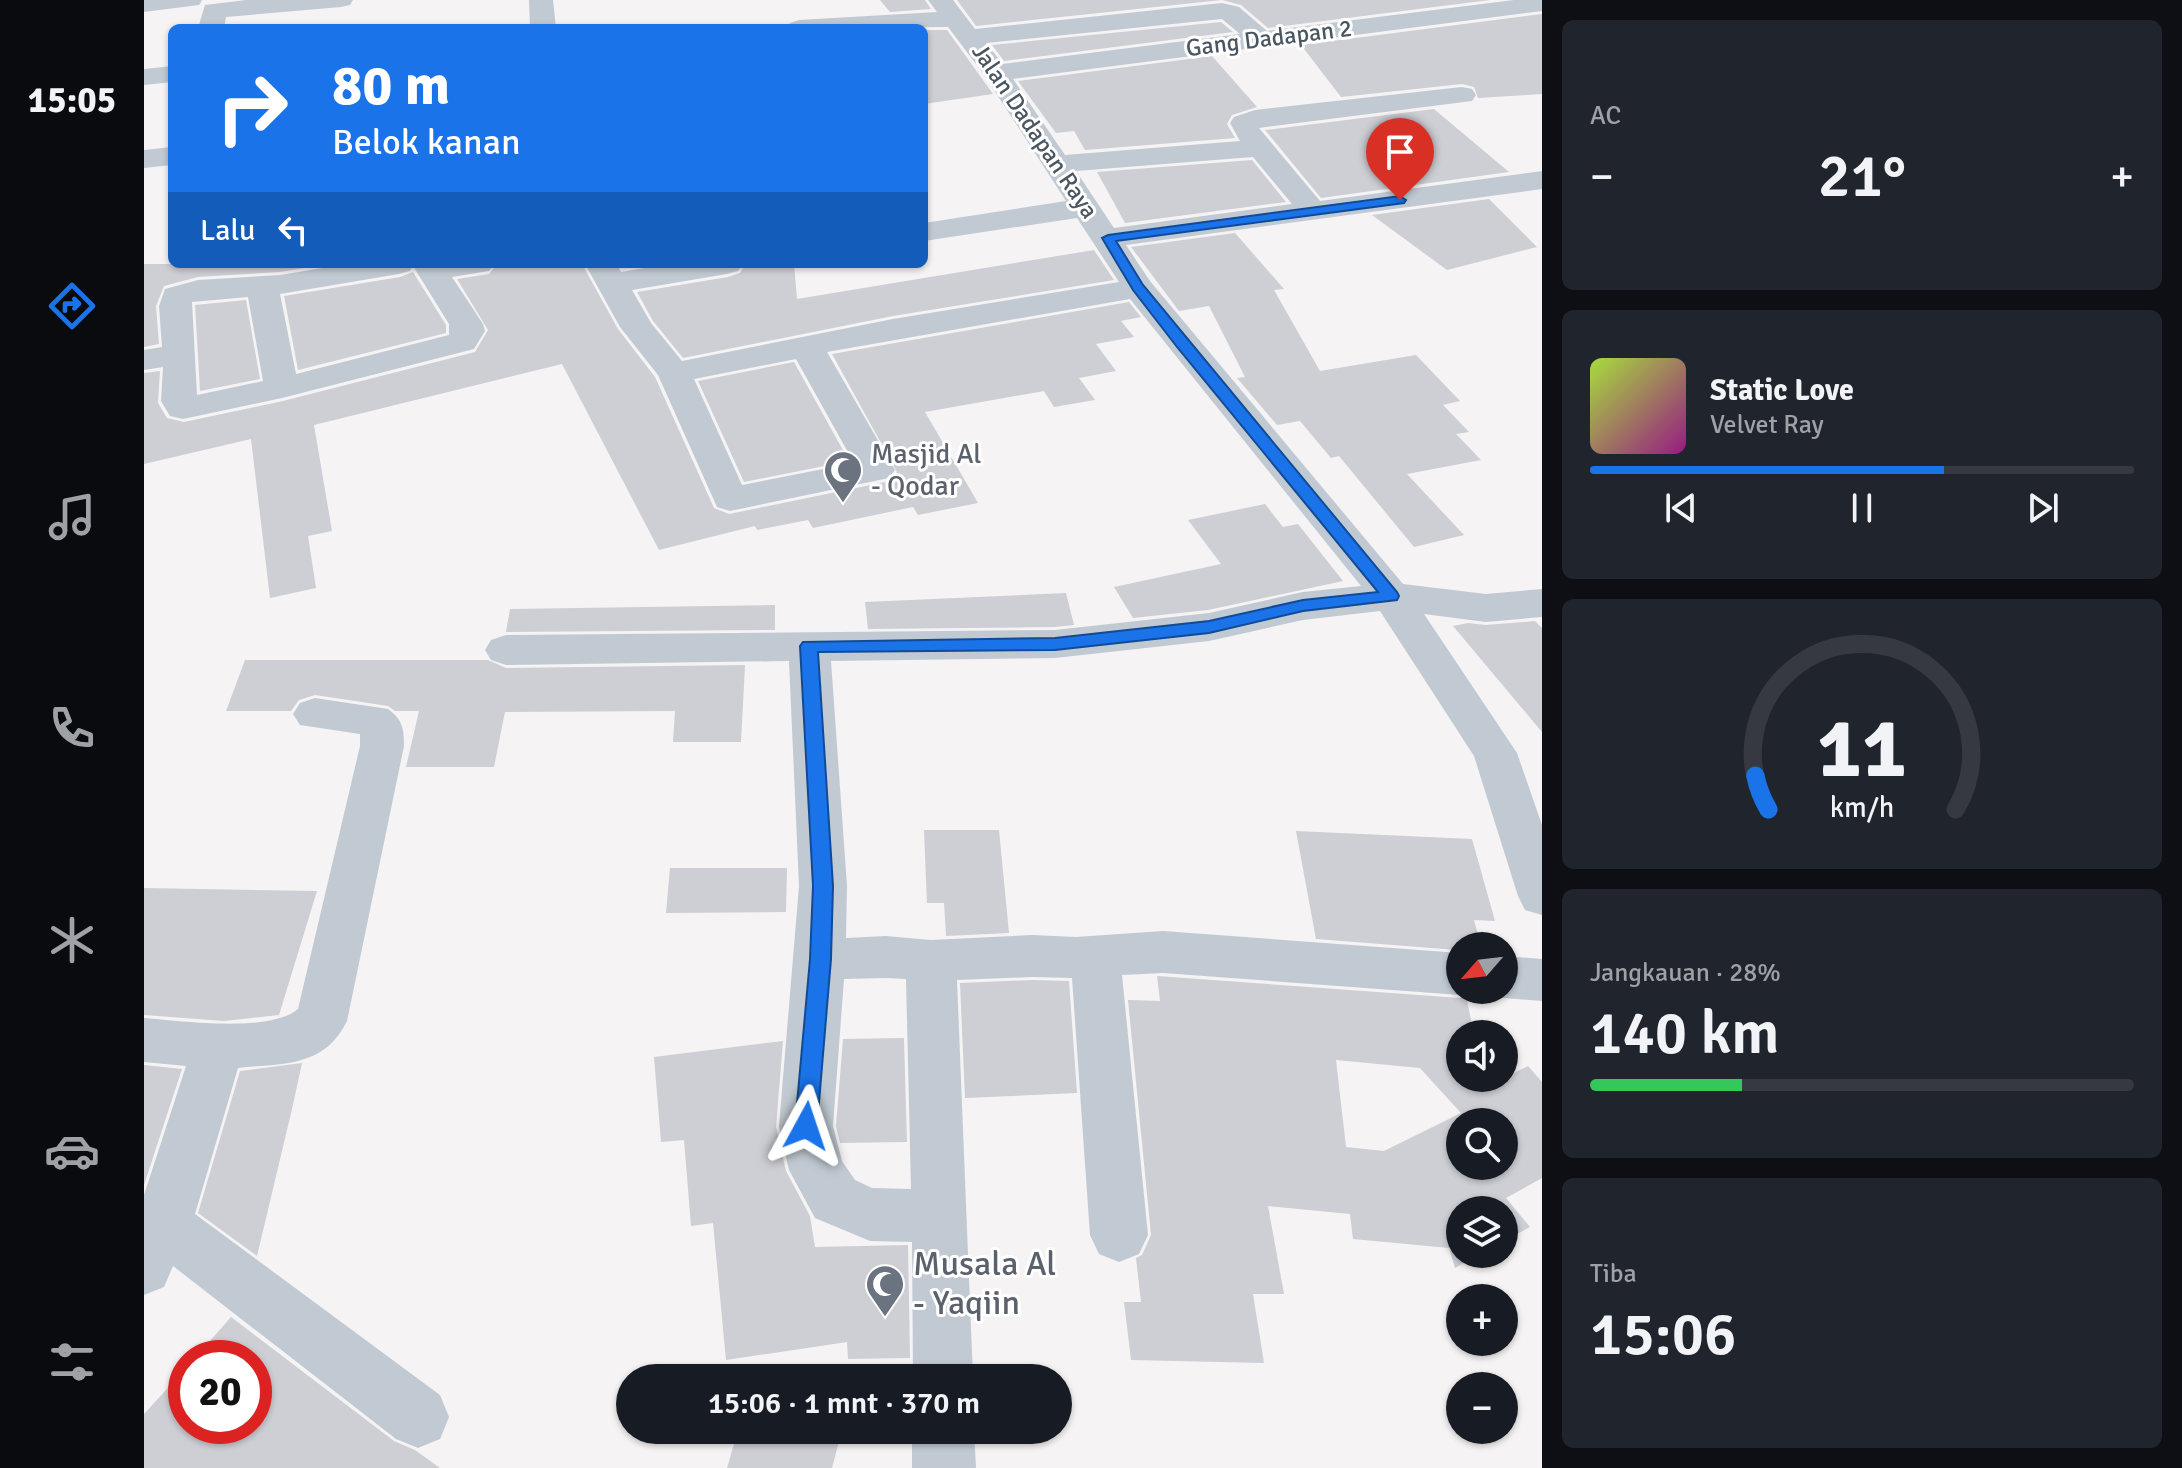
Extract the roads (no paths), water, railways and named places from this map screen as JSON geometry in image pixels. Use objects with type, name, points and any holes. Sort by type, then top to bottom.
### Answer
[{"type":"street","points":[[144,5],[190,0]]},
{"type":"street","points":[[212,13],[341,0]]},
{"type":"street","points":[[541,0],[543,24]]},
{"type":"street","name":"Gang Dadapan 2","points":[[996,73],[1542,4]]},
{"type":"street","points":[[861,24],[955,18],[1222,11],[1235,15],[1260,38]]},
{"type":"street","name":"Jalan Dadapan Raya","points":[[955,18],[1058,164],[1138,287],[1391,596],[1495,753],[1542,896]]},
{"type":"street","points":[[144,77],[168,74]]},
{"type":"street","points":[[1314,212],[1243,126],[1255,118],[1462,95]]},
{"type":"street","points":[[1058,164],[1260,148]]},
{"type":"street","points":[[144,159],[168,156]]},
{"type":"street","points":[[1108,238],[1542,180]]},
{"type":"street","points":[[928,231],[1087,207]]},
{"type":"street","points":[[405,268],[262,287],[203,288],[177,296],[179,401],[183,408],[282,388],[462,342],[468,331],[466,324],[422,268]]},
{"type":"street","points":[[679,268],[607,274],[637,327],[674,373],[730,499],[876,470],[807,347]]},
{"type":"street","points":[[262,287],[282,388]]},
{"type":"street","points":[[674,373],[1138,287]]},
{"type":"street","points":[[144,360],[180,354]]},
{"type":"street","points":[[506,650],[1055,644],[1209,627],[1303,606],[1391,596],[1486,608],[1542,603]]},
{"type":"street","points":[[809,646],[823,886],[806,1126],[817,1170],[835,1199],[870,1214],[940,1217]]},
{"type":"street","points":[[144,1040],[218,1047],[300,1039],[321,1021],[382,746],[382,727],[373,720],[315,714]]},
{"type":"street","points":[[820,959],[886,957],[931,961],[1163,952],[1446,973]]},
{"type":"street","points":[[1095,957],[1119,1235]]},
{"type":"street","points":[[931,961],[943,1364]]},
{"type":"street","points":[[1518,978],[1542,980]]},
{"type":"street","points":[[218,1047],[154,1246],[418,1417]]},
{"type":"street","points":[[943,1444],[944,1468]]},
{"type":"place","name":"Masjid Al - Qodar","points":[[843,504]]},
{"type":"place","name":"Musala Al - Yaqiin","points":[[885,1318]]}]
